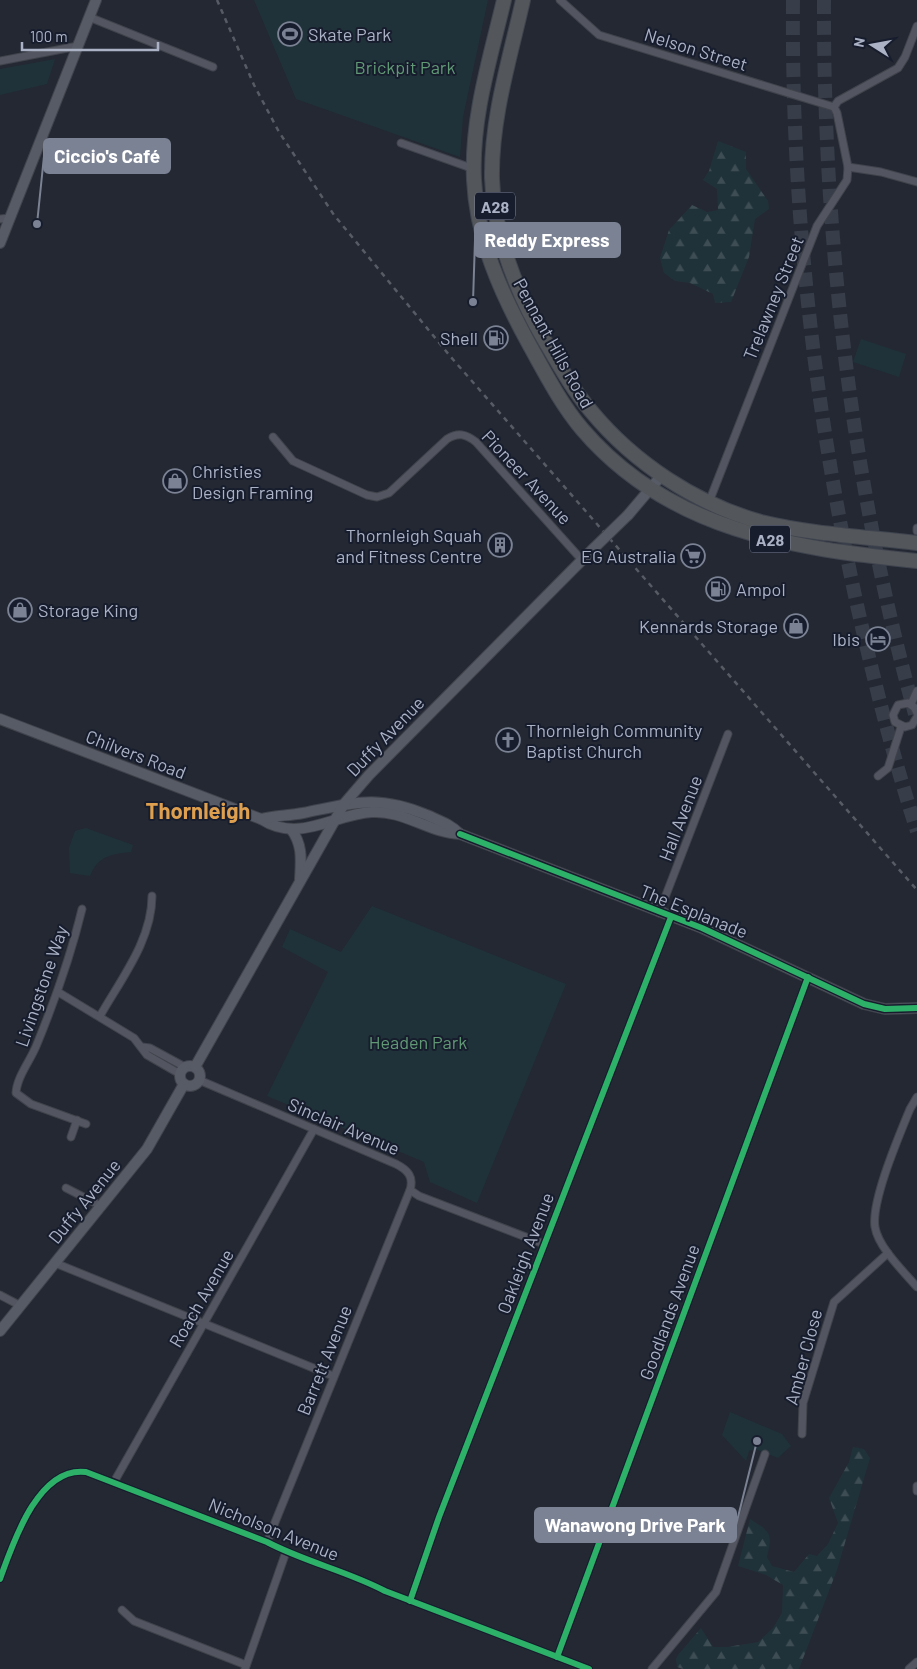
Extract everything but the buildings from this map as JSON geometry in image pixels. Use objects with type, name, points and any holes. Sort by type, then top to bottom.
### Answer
[{"type":"highway","name":"Pennant Hills Road","points":[[504,0],[480,101],[475,135],[475,196],[487,253],[503,294],[554,388],[581,428],[616,464],[649,490],[700,517],[756,536],[843,552],[917,561]]},
{"type":"highway","name":"Pennant Hills Road","points":[[523,0],[500,101],[492,153],[492,180],[500,239],[521,298],[567,378],[606,427],[662,475],[709,502],[762,522],[917,543]]},
{"type":"main road","points":[[0,243],[5,218],[96,0]]},
{"type":"main road","name":"Duffy Avenue","points":[[187,1069],[344,804],[372,772],[581,559],[628,515],[662,475]]},
{"type":"main road","name":"Chilvers Road","points":[[0,720],[261,819],[275,828],[291,829],[333,822]]},
{"type":"main road","name":"The Esplanade","points":[[344,804],[376,801],[397,804],[452,826],[460,834]]},
{"type":"main road","points":[[261,819],[277,814],[305,812],[344,804],[369,812]]},
{"type":"main road","points":[[305,812],[333,822]]},
{"type":"main road","name":"The Esplanade","points":[[333,822],[369,812],[398,815],[448,834],[460,834],[659,913],[702,928],[870,1006],[891,1009],[917,1008]]},
{"type":"main road","points":[[291,829],[299,839],[300,880]]},
{"type":"main road","points":[[187,1069],[199,1071],[199,1080],[191,1086],[184,1084],[187,1069]]},
{"type":"main road","name":"Duffy Avenue","points":[[0,1331],[146,1149],[184,1084]]},
{"type":"street","name":"Nelson Street","points":[[560,0],[599,35],[834,107]]},
{"type":"street","points":[[89,17],[213,67]]},
{"type":"street","points":[[834,107],[838,101],[898,68],[906,57],[917,26]]},
{"type":"street","points":[[0,61],[78,46]]},
{"type":"street","name":"Trelawney Street","points":[[709,502],[818,226],[844,186],[848,167],[837,112],[834,107]]},
{"type":"street","points":[[401,143],[474,168]]},
{"type":"street","points":[[848,167],[881,172],[917,182]]},
{"type":"street","name":"Pioneer Avenue","points":[[273,437],[293,461],[367,495],[377,497],[389,493],[447,439],[453,436],[464,435],[476,442],[581,559]]},
{"type":"street","points":[[911,704],[917,691]]},
{"type":"street","points":[[911,704],[901,704],[894,711],[895,722],[901,727],[908,727],[916,722]]},
{"type":"street","points":[[911,704],[917,713]]},
{"type":"street","points":[[878,776],[888,768],[901,727]]},
{"type":"street","name":"Hall Avenue","points":[[659,913],[728,734]]},
{"type":"street","points":[[100,1016],[142,942],[150,917],[152,896]]},
{"type":"street","name":"Livingstone Way","points":[[82,909],[58,992],[30,1061],[19,1080],[16,1093],[31,1104],[86,1124]]},
{"type":"street","name":"Oakleigh Avenue","points":[[410,1601],[544,1244],[671,917]]},
{"type":"street","name":"Goodlands Avenue","points":[[557,1657],[808,977]]},
{"type":"street","points":[[58,992],[134,1038],[142,1046],[146,1055],[187,1069]]},
{"type":"street","name":"Sinclair Avenue","points":[[199,1080],[404,1168],[412,1178],[410,1190]]},
{"type":"street","points":[[917,1097],[910,1109],[875,1208],[875,1229],[888,1253],[917,1287]]},
{"type":"street","points":[[71,1137],[77,1120]]},
{"type":"street","name":"Roach Avenue","points":[[114,1482],[314,1129]]},
{"type":"street","points":[[66,1188],[101,1206]]},
{"type":"street","points":[[410,1190],[544,1244]]},
{"type":"street","name":"Barrett Avenue","points":[[267,1542],[410,1190]]},
{"type":"street","name":"Amber Close","points":[[802,1434],[803,1403],[834,1302],[888,1253]]},
{"type":"street","points":[[55,1263],[333,1376]]},
{"type":"street","points":[[0,1295],[21,1306]]},
{"type":"street","points":[[652,1669],[716,1592],[765,1454]]},
{"type":"street","name":"Nicholson Avenue","points":[[0,1579],[22,1519],[58,1477],[70,1472],[80,1471],[114,1482],[267,1542],[286,1552],[365,1581],[410,1601],[589,1669]]},
{"type":"street","points":[[917,1486],[917,1491]]},
{"type":"street","points":[[122,1610],[134,1621],[246,1667],[286,1552]]},
{"type":"street","points":[[909,1669],[917,1662]]},
{"type":"green space","name":"Brickpit Park","points":[[254,0],[488,0],[463,117],[460,157],[296,99]]},
{"type":"green space","points":[[55,59],[47,84],[0,95],[0,69]]},
{"type":"green space","points":[[718,141],[746,152],[746,169],[768,201],[769,209],[755,219],[749,257],[731,302],[715,303],[713,294],[690,283],[675,281],[664,273],[660,258],[669,230],[692,205],[707,212],[718,210],[717,189],[703,180],[709,171]]},
{"type":"green space","points":[[861,339],[906,354],[899,377],[853,362]]},
{"type":"green space","points":[[86,828],[133,845],[131,852],[106,857],[97,864],[90,876],[70,873],[69,848],[75,831]]},
{"type":"green space","name":"Headen Park","points":[[372,906],[566,984],[477,1203],[430,1182],[424,1162],[267,1096],[328,972],[282,947],[290,929],[341,952]]},
{"type":"green space","points":[[730,1412],[782,1434],[791,1446],[778,1458],[755,1449],[749,1451],[746,1461],[722,1435]]},
{"type":"green space","points":[[853,1447],[864,1449],[870,1458],[837,1570],[799,1669],[683,1669],[677,1667],[676,1659],[678,1655],[701,1628],[713,1647],[727,1647],[758,1642],[773,1628],[782,1613],[783,1585],[766,1575],[738,1566],[750,1519],[766,1530],[770,1537],[767,1557],[772,1566],[794,1572],[809,1554],[817,1556],[828,1544],[838,1523],[829,1498],[849,1462]]},
{"type":"tunnel","points":[[793,0],[796,152],[801,228],[817,380],[842,530],[857,605],[884,719],[917,831]]},
{"type":"tunnel","points":[[824,0],[829,179],[836,270],[846,360],[858,451],[874,540],[893,628],[915,714]]},
{"type":"railway","points":[[217,0],[254,85],[279,132],[334,215],[450,356],[917,890]]},
{"type":"cycle path","points":[[460,834],[702,928],[864,1004],[885,1009],[917,1008]]},
{"type":"cycle path","points":[[410,1601],[439,1517],[671,917]]},
{"type":"cycle path","points":[[557,1657],[808,977]]},
{"type":"cycle path","points":[[0,1579],[20,1528],[41,1494],[54,1481],[69,1473],[86,1472],[267,1542],[385,1591],[589,1669]]},
{"type":"place","name":"Skate Park","points":[[290,34]]},
{"type":"place","name":"Ciccio's Café","points":[[37,224]]},
{"type":"place","name":"Reddy Express","points":[[473,302]]},
{"type":"place","name":"Shell","points":[[496,338]]},
{"type":"place","name":"Christies Design Framing","points":[[175,481]]},
{"type":"place","name":"Thornleigh Squah and Fitness Centre","points":[[500,545]]},
{"type":"place","name":"EG Australia","points":[[693,556]]},
{"type":"place","name":"Ampol","points":[[718,589]]},
{"type":"place","name":"Storage King","points":[[20,610]]},
{"type":"place","name":"Kennards Storage","points":[[796,626]]},
{"type":"place","name":"Ibis","points":[[878,639]]},
{"type":"place","name":"Thornleigh Community Baptist Church","points":[[508,740]]},
{"type":"place","name":"Wanawong Drive Park","points":[[757,1441]]},
{"type":"district","name":"Thornleigh","points":[[198,810]]}]
